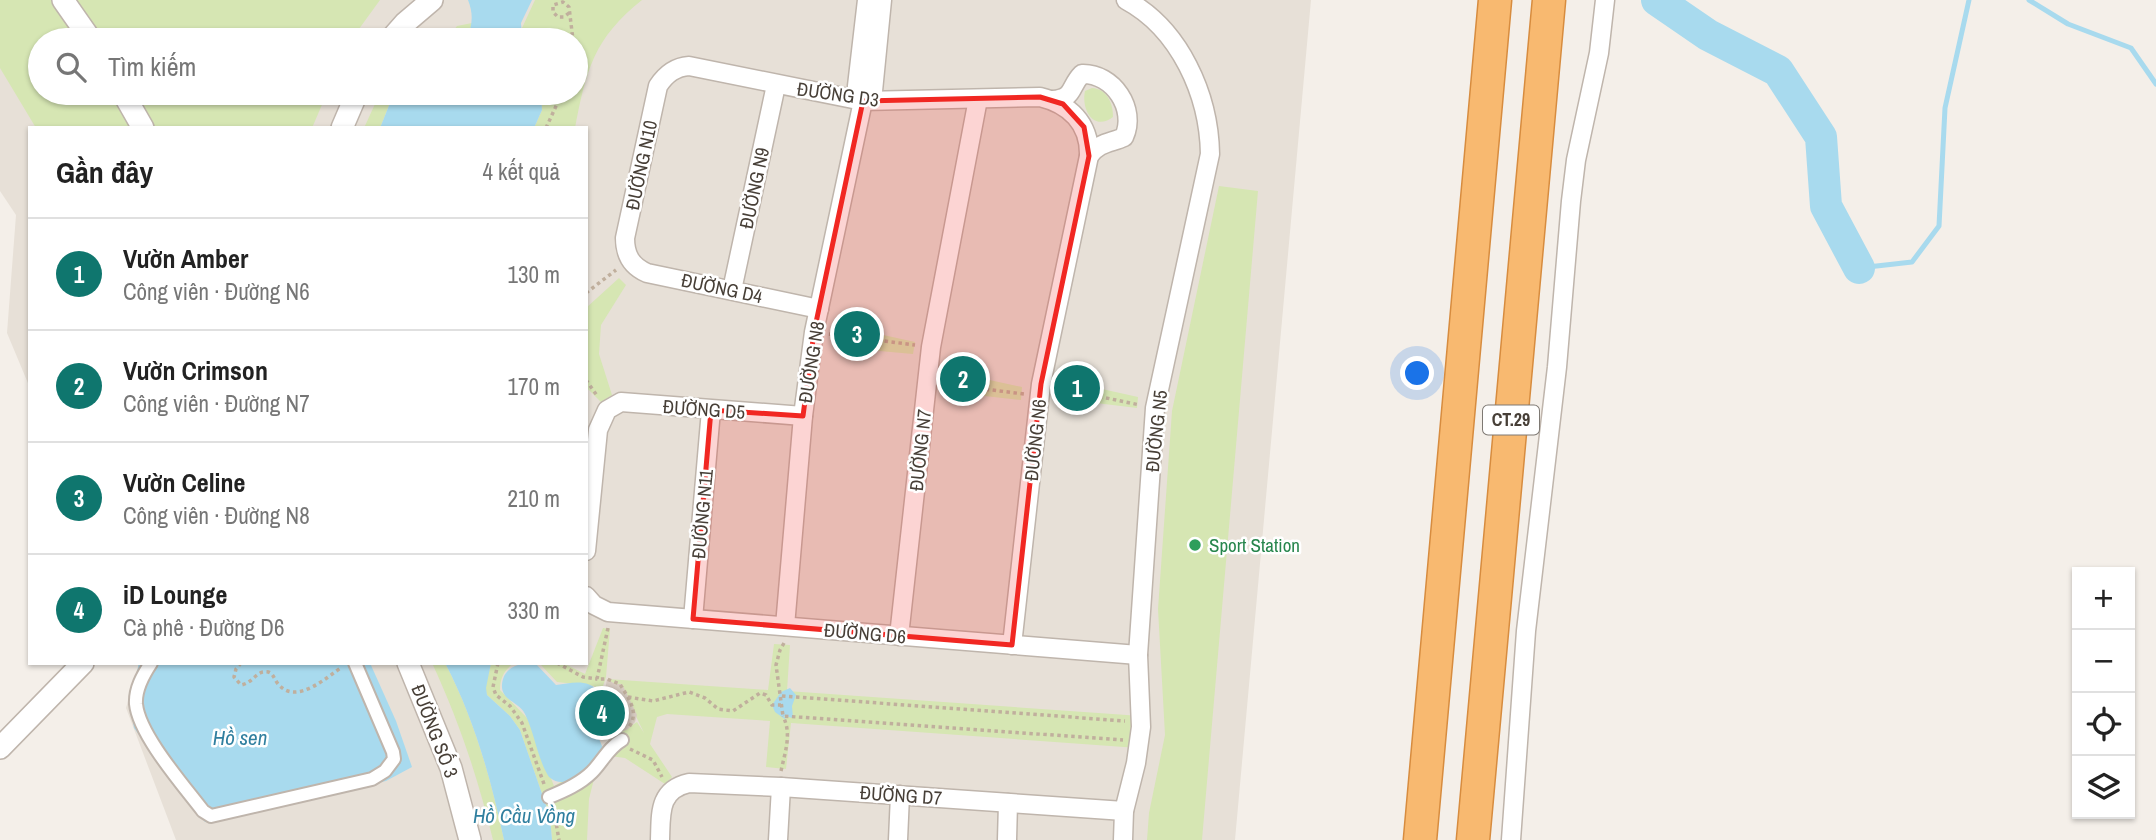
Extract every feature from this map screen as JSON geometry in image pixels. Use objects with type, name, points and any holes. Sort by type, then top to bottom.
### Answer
[{"type":"highway","name":"CT.29","points":[[1420,840],[1495,0]]},
{"type":"highway","name":"CT.29","points":[[1473,840],[1549,0]]},
{"type":"street","points":[[62,0],[82,28]]},
{"type":"street","points":[[401,28],[432,0]]},
{"type":"street","name":"ĐƯỜNG N8","points":[[863,101],[857,86],[867,0]]},
{"type":"street","name":"ĐƯỜNG N8","points":[[785,626],[803,416],[814,332],[863,101],[873,91],[882,0]]},
{"type":"street","name":"ĐƯỜNG N5","points":[[1123,840],[1124,811],[1141,723],[1138,654],[1156,408],[1210,154],[1205,110],[1197,86],[1168,34],[1151,17],[1126,0]]},
{"type":"street","points":[[1511,840],[1526,631],[1557,368],[1571,201],[1576,160],[1599,53],[1605,0]]},
{"type":"street","name":"ĐƯỜNG D3","points":[[669,73],[678,67],[689,66],[863,101],[1023,96],[1053,100]]},
{"type":"street","name":"ĐƯỜNG N10","points":[[629,260],[625,249],[628,225],[659,86],[669,73]]},
{"type":"street","points":[[1053,100],[1063,99],[1070,94],[1082,74],[1094,74],[1104,78],[1129,111],[1130,125],[1125,137],[1102,143],[1094,148],[1089,156]]},
{"type":"street","name":"ĐƯỜNG N9","points":[[732,290],[775,85]]},
{"type":"street","name":"ĐƯỜNG N7","points":[[900,636],[931,347],[978,99]]},
{"type":"street","name":"ĐƯỜNG N6","points":[[1012,645],[1040,390],[1089,156],[1084,127],[1071,111],[1053,100]]},
{"type":"street","points":[[130,105],[142,126]]},
{"type":"street","points":[[343,126],[351,105]]},
{"type":"street","name":"ĐƯỜNG D4","points":[[629,260],[637,269],[647,272],[820,309]]},
{"type":"street","name":"ĐƯỜNG D5","points":[[588,531],[598,430],[607,410],[621,402],[803,416]]},
{"type":"street","name":"ĐƯỜNG N11","points":[[693,619],[711,410]]},
{"type":"street","name":"ĐƯỜNG D6","points":[[596,604],[693,619],[1138,654]]},
{"type":"street","points":[[0,748],[82,665]]},
{"type":"street","points":[[150,665],[142,678],[136,705],[145,732],[203,811],[211,816],[372,779],[385,771],[394,759],[393,752],[356,665]]},
{"type":"street","name":"ĐƯỜNG SỐ 3","points":[[409,665],[451,768],[470,840]]},
{"type":"street","points":[[549,797],[581,782],[595,770],[614,744],[622,740]]},
{"type":"street","name":"ĐƯỜNG D7","points":[[678,786],[708,783],[780,787],[1124,811]]},
{"type":"street","points":[[660,840],[661,807],[667,795],[678,786]]},
{"type":"street","points":[[778,840],[780,787]]},
{"type":"street","points":[[898,840],[900,795]]},
{"type":"street","points":[[1007,840],[1008,803]]},
{"type":"path","points":[[569,13],[558,17],[553,12],[553,5],[563,2],[569,7],[571,28]]},
{"type":"path","points":[[547,126],[558,105]]},
{"type":"path","points":[[588,291],[629,260]]},
{"type":"path","points":[[814,332],[931,347]]},
{"type":"path","points":[[927,382],[1040,390],[1156,408]]},
{"type":"path","points":[[596,604],[606,644],[597,679]]},
{"type":"path","points":[[780,787],[788,731],[781,705],[782,696],[776,665],[786,636],[785,626]]},
{"type":"path","points":[[239,665],[234,677],[240,685],[266,671],[274,675],[276,682],[286,690],[304,691],[311,689],[343,665]]},
{"type":"path","points":[[498,665],[493,687],[496,695],[510,706],[522,723],[555,815],[559,840]]},
{"type":"path","points":[[561,665],[583,677],[607,679],[620,684],[635,711],[634,720],[623,732],[622,740],[631,750],[653,760],[662,776],[678,786]]},
{"type":"path","points":[[628,697],[660,700],[689,692],[705,698],[718,709],[733,711],[760,694],[765,695],[772,705],[781,705]]},
{"type":"path","points":[[782,696],[1141,723]]},
{"type":"path","points":[[783,716],[1139,741]]},
{"type":"highlighted area","points":[[1040,97],[1063,104],[1084,127],[1089,156],[1041,384],[1012,645],[693,619],[711,410],[803,416],[814,332],[863,101]]},
{"type":"shaded area","points":[[0,0],[1311,0],[1235,840],[176,840],[126,708],[138,665],[588,665],[588,126],[28,126],[28,383],[7,333],[16,215],[0,191]]},
{"type":"green space","points":[[0,0],[380,0],[360,28],[28,28],[28,105],[322,105],[313,126],[35,126],[0,68]]},
{"type":"green space","points":[[535,0],[642,0],[613,28],[588,72],[588,28],[522,28]]},
{"type":"green space","points":[[472,23],[471,28],[455,28]]},
{"type":"green space","points":[[1092,88],[1102,91],[1112,107],[1113,117],[1106,121],[1094,120],[1087,111],[1085,91]]},
{"type":"green space","points":[[375,105],[389,105],[381,126],[365,126]]},
{"type":"green space","points":[[542,105],[580,105],[575,126],[535,126]]},
{"type":"green space","name":"Sport Station","points":[[1219,186],[1258,191],[1202,840],[1147,840],[1149,813],[1165,735],[1158,609],[1172,411]]},
{"type":"green space","points":[[619,278],[626,285],[601,325],[599,354],[612,395],[601,402],[588,389],[588,306]]},
{"type":"green space","points":[[838,325],[915,342],[913,354],[835,347]]},
{"type":"green space","points":[[944,370],[1022,387],[1021,400],[940,391]]},
{"type":"green space","points":[[1057,379],[1138,397],[1137,408],[1055,398]]},
{"type":"green space","points":[[603,628],[610,629],[606,677],[601,692],[594,686],[557,682],[541,665],[567,665],[585,674]]},
{"type":"green space","points":[[774,644],[790,645],[787,691],[1141,716],[1138,748],[791,723],[786,769],[766,767],[770,721],[667,714],[657,717],[650,744],[672,777],[665,784],[625,758],[610,756],[595,775],[589,799],[587,840],[552,840],[550,817],[520,730],[510,716],[487,695],[485,688],[491,665],[512,665],[503,675],[500,690],[528,719],[554,786],[597,761],[608,741],[637,722],[644,733],[632,708],[626,710],[627,692],[607,679],[768,690]]},
{"type":"green space","points":[[433,665],[446,665],[465,705],[487,772],[504,840],[493,840],[481,794],[451,706]]},
{"type":"water","points":[[468,0],[532,0],[521,28],[470,28],[471,10]]},
{"type":"water","points":[[389,105],[542,105],[535,126],[381,126]]},
{"type":"water","name":"Hồ sen","points":[[139,665],[371,665],[396,721],[412,767],[386,781],[205,822],[134,728],[130,704]]},
{"type":"water","name":"Hồ Cầu Vồng","points":[[446,665],[491,665],[487,695],[510,716],[520,730],[550,817],[552,840],[504,840],[480,749]]},
{"type":"water","points":[[537,665],[556,685],[585,683],[599,692],[597,714],[605,722],[595,729],[604,751],[594,759],[592,767],[566,782],[555,781],[549,777],[525,714],[503,692],[503,679],[514,667]]},
{"type":"water","points":[[790,688],[796,695],[792,706],[793,718],[784,716],[786,720],[775,712],[772,705],[781,692]]},
{"type":"building","points":[[607,679],[615,684],[622,684],[637,715],[635,722],[628,729],[612,736],[607,736],[603,730],[603,720],[592,707],[596,700],[604,696]]},
{"type":"waterway","points":[[1657,0],[1708,35],[1778,71],[1821,137],[1826,206],[1859,268]]},
{"type":"waterway","points":[[1859,268],[1912,262],[1939,226],[1945,108],[1969,0]]},
{"type":"waterway","points":[[2029,0],[2068,24],[2131,48],[2156,84]]},
{"type":"place","name":"Vườn Celine","points":[[857,334]]},
{"type":"place","name":"Vườn Crimson","points":[[963,379]]},
{"type":"place","name":"Vườn Amber","points":[[1077,388]]},
{"type":"place","name":"Sport Station","points":[[1195,545]]},
{"type":"place","name":"iD Lounge","points":[[602,713]]}]
